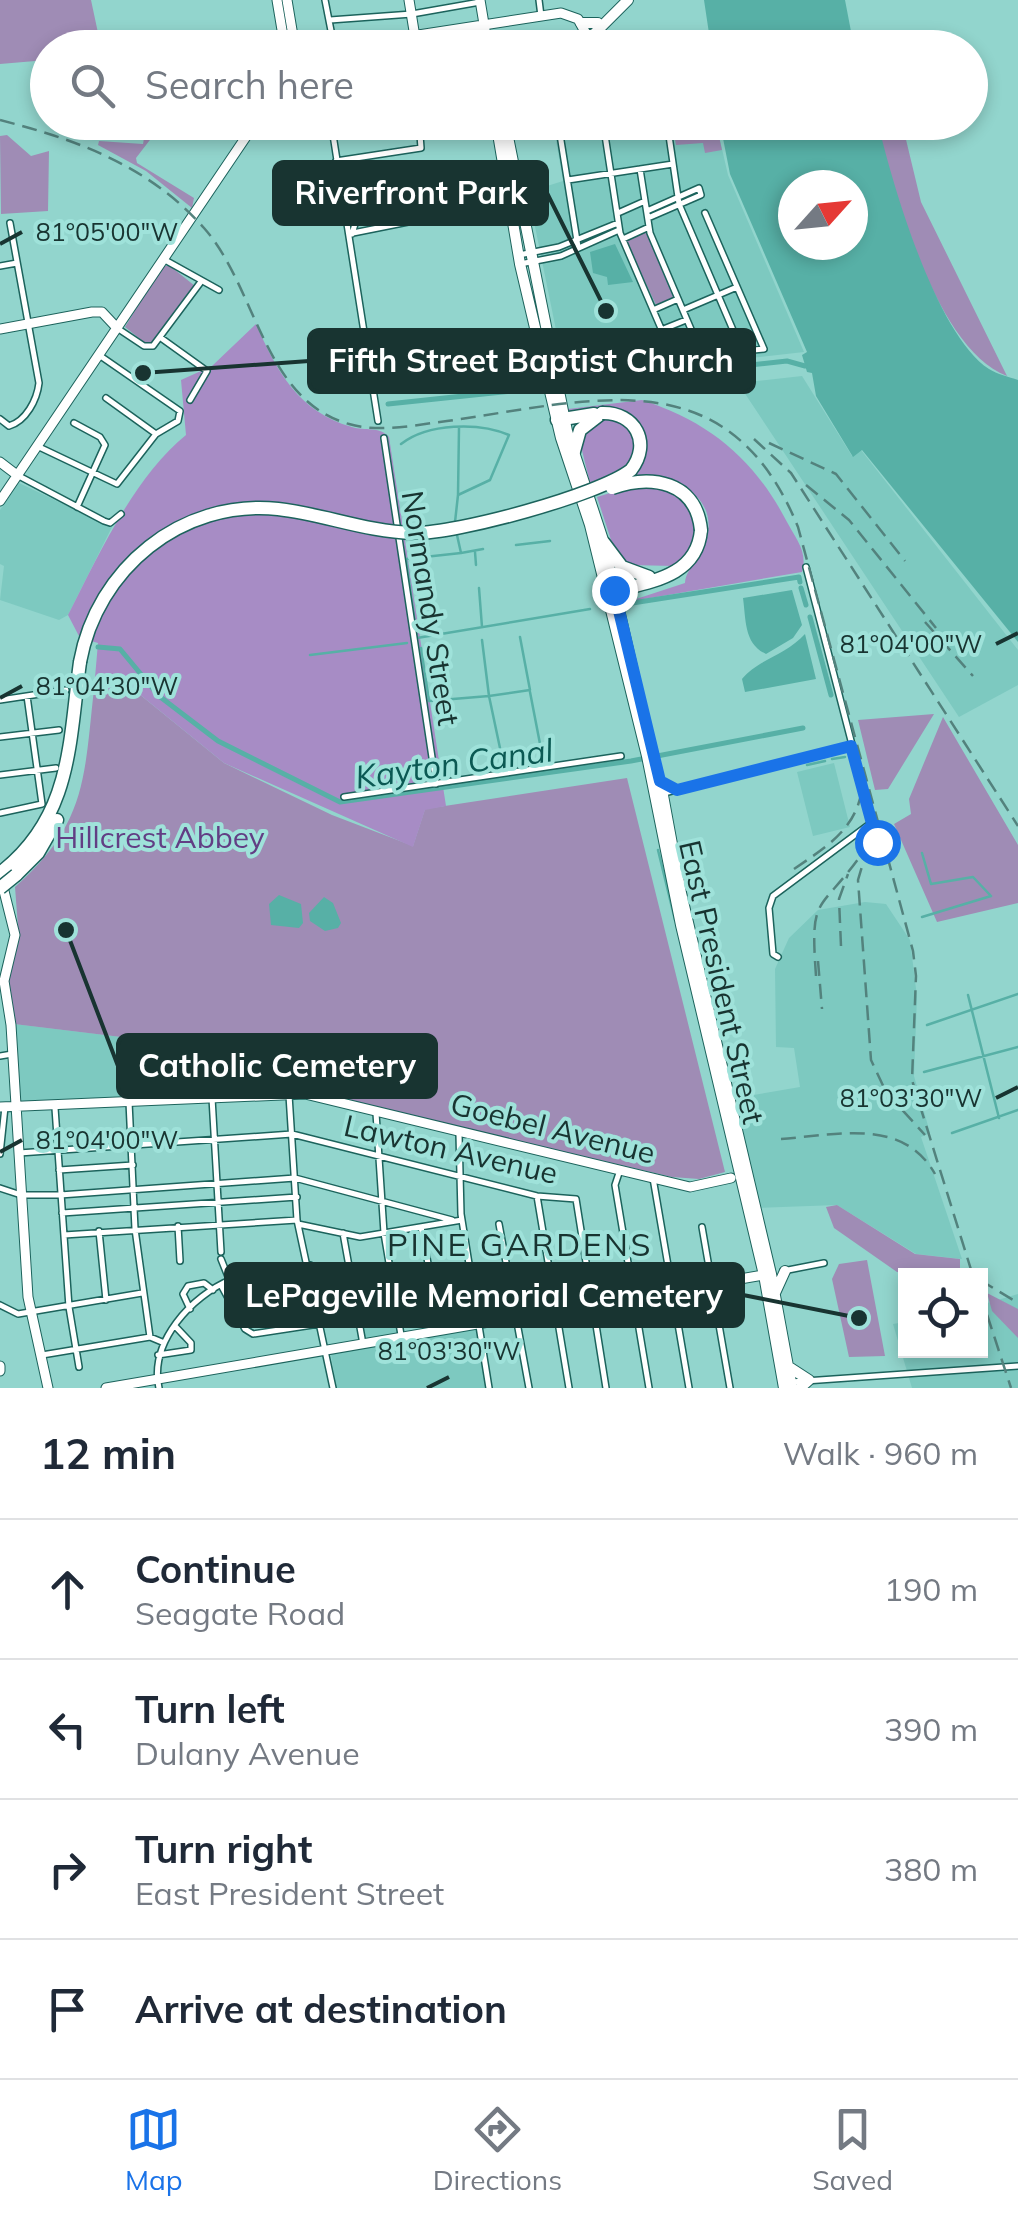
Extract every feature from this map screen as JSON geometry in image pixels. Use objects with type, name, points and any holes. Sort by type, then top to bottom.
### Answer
[{"type":"highway","points":[[6,873],[50,816],[68,772],[90,623],[109,588],[135,558],[178,528],[215,514],[267,508],[403,533],[439,532],[487,523],[629,472],[640,452],[638,431],[626,418],[602,413],[561,420]]},
{"type":"highway","points":[[573,454],[583,425],[602,413]]},
{"type":"highway","points":[[6,873],[38,853],[57,820],[78,762],[84,662],[103,614],[131,572],[170,541],[217,521],[267,516],[377,538],[440,540],[489,530],[624,484],[650,480],[669,484],[685,494],[696,509],[700,530],[692,557],[671,575],[610,592]]},
{"type":"highway","points":[[604,543],[629,572],[649,578],[671,575]]},
{"type":"main road","points":[[277,0],[282,30]]},
{"type":"main road","points":[[287,0],[292,30]]},
{"type":"main road","points":[[411,0],[416,30]]},
{"type":"main road","points":[[598,30],[625,0]]},
{"type":"main road","points":[[480,1],[485,30]]},
{"type":"main road","points":[[451,30],[568,13],[581,22],[585,30]]},
{"type":"main road","points":[[462,30],[468,27]]},
{"type":"main road","points":[[0,501],[244,140]]},
{"type":"main road","name":"East President Street","points":[[500,140],[561,420],[610,592],[660,794],[740,1177]]},
{"type":"main road","name":"East President Street","points":[[509,140],[525,258]]},
{"type":"main road","points":[[0,330],[102,312],[117,328]]},
{"type":"main road","name":"East President Street","points":[[561,420],[604,543],[610,592]]},
{"type":"main road","points":[[2,464],[24,464]]},
{"type":"main road","points":[[2,464],[17,475]]},
{"type":"main road","name":"East President Street","points":[[651,758],[660,781],[665,846],[740,1177],[775,1294],[793,1385]]},
{"type":"main road","points":[[660,781],[677,790]]},
{"type":"main road","points":[[665,846],[671,868],[677,874]]},
{"type":"main road","points":[[6,873],[5,918],[15,944],[1,989],[12,1054],[7,1108],[18,1154],[31,1313],[48,1388]]},
{"type":"main road","points":[[0,974],[8,965]]},
{"type":"main road","name":"Goebel Avenue","points":[[7,1108],[289,1092],[690,1187],[740,1177]]},
{"type":"main road","points":[[775,1294],[785,1271]]},
{"type":"main road","points":[[106,1388],[158,1384],[768,1274]]},
{"type":"main road","name":"East President Street","points":[[768,1274],[793,1385]]},
{"type":"main road","points":[[787,1362],[795,1375],[793,1385]]},
{"type":"street","points":[[325,0],[331,30]]},
{"type":"street","points":[[539,0],[542,16]]},
{"type":"street","points":[[330,20],[414,14],[480,1]]},
{"type":"street","points":[[334,140],[378,420]]},
{"type":"street","points":[[337,164],[422,148],[421,140]]},
{"type":"street","points":[[561,140],[577,243]]},
{"type":"street","points":[[606,140],[622,239],[672,354]]},
{"type":"street","points":[[670,140],[679,201],[743,351]]},
{"type":"street","points":[[568,180],[673,164]]},
{"type":"street","points":[[640,169],[649,228],[702,355],[764,349],[705,213]]},
{"type":"street","points":[[647,214],[700,192]]},
{"type":"street","points":[[618,213],[645,201]]},
{"type":"street","points":[[351,234],[428,218]]},
{"type":"street","points":[[0,420],[10,425],[20,422],[39,387],[10,223]]},
{"type":"street","points":[[525,258],[561,256],[577,243],[619,226]]},
{"type":"street","points":[[622,239],[649,228]]},
{"type":"street","points":[[162,258],[200,283],[219,290]]},
{"type":"street","points":[[0,266],[16,263]]},
{"type":"street","points":[[117,328],[148,347],[162,338],[200,283]]},
{"type":"street","points":[[683,310],[737,286]]},
{"type":"street","points":[[653,310],[678,299]]},
{"type":"street","points":[[662,330],[687,319]]},
{"type":"street","points":[[162,338],[207,370],[190,400]]},
{"type":"street","points":[[36,446],[92,474],[120,482],[156,434],[178,421],[180,411],[98,355]]},
{"type":"street","points":[[106,398],[156,434]]},
{"type":"street","points":[[74,423],[100,437],[104,445],[76,508]]},
{"type":"street","name":"Normandy Street","points":[[384,438],[436,784]]},
{"type":"street","points":[[17,475],[110,523],[121,514]]},
{"type":"street","points":[[806,567],[877,842]]},
{"type":"street","points":[[0,700],[66,690]]},
{"type":"street","points":[[0,813],[41,806],[27,696]]},
{"type":"street","points":[[0,737],[59,730]]},
{"type":"street","points":[[660,794],[851,746]]},
{"type":"street","points":[[344,797],[621,756]]},
{"type":"street","points":[[0,775],[56,768]]},
{"type":"street","points":[[778,957],[772,954],[769,908],[773,896],[871,823]]},
{"type":"street","points":[[0,1056],[12,1054]]},
{"type":"street","points":[[289,1092],[298,1222],[334,1388]]},
{"type":"street","points":[[212,1095],[221,1255],[230,1280]]},
{"type":"street","points":[[129,1102],[135,1230],[150,1338]]},
{"type":"street","points":[[0,1154],[7,1108]]},
{"type":"street","points":[[55,1108],[69,1307],[79,1366]]},
{"type":"street","points":[[376,1110],[384,1233],[402,1338]]},
{"type":"street","points":[[459,1131],[457,1176],[462,1220],[489,1388]]},
{"type":"street","name":"Lawton Avenue","points":[[18,1154],[292,1134],[537,1196],[576,1200],[595,1305]]},
{"type":"street","points":[[59,1170],[133,1165]]},
{"type":"street","points":[[620,1170],[615,1185],[650,1388]]},
{"type":"street","points":[[0,1188],[21,1195],[60,1195],[295,1178],[452,1220]]},
{"type":"street","points":[[653,1178],[688,1388]]},
{"type":"street","points":[[537,1196],[569,1388]]},
{"type":"street","points":[[62,1213],[297,1197]]},
{"type":"street","points":[[64,1235],[298,1222],[343,1234],[384,1233],[462,1220]]},
{"type":"street","points":[[499,1224],[529,1388]]},
{"type":"street","points":[[178,1226],[180,1260]]},
{"type":"street","points":[[421,1227],[440,1331]]},
{"type":"street","points":[[702,1227],[730,1388]]},
{"type":"street","points":[[99,1231],[106,1300]]},
{"type":"street","points":[[343,1234],[363,1345]]},
{"type":"street","points":[[768,1274],[824,1263]]},
{"type":"street","points":[[158,1384],[162,1342],[213,1290],[230,1280],[310,1265]]},
{"type":"street","points":[[250,1275],[266,1302],[275,1294],[271,1270]]},
{"type":"street","points":[[191,1310],[185,1302],[185,1288],[204,1283],[213,1290]]},
{"type":"street","points":[[221,1285],[245,1329],[253,1334],[320,1323]]},
{"type":"street","points":[[400,1324],[423,1319],[423,1296],[433,1290]]},
{"type":"street","points":[[0,1305],[18,1314],[31,1313],[142,1293]]},
{"type":"street","points":[[595,1305],[606,1388]]},
{"type":"street","points":[[158,1355],[191,1350],[191,1342],[175,1326]]},
{"type":"street","points":[[41,1355],[150,1338],[162,1342]]},
{"type":"street","points":[[793,1385],[1018,1366]]},
{"type":"shaded area","points":[[704,0],[845,0],[851,30],[708,30]]},
{"type":"shaded area","points":[[556,140],[720,140],[728,175],[804,352],[566,379],[528,192],[563,181]]},
{"type":"shaded area","points":[[723,140],[883,140],[919,256],[951,325],[989,369],[1018,380],[1018,642],[862,450],[853,457],[816,396],[812,373],[807,372],[802,355],[807,352],[730,174]]},
{"type":"shaded area","points":[[615,244],[633,282],[608,285],[607,277],[593,273],[590,252]]},
{"type":"shaded area","points":[[256,324],[282,374],[304,400],[334,420],[381,431],[389,437],[446,806],[425,810],[413,847],[224,763],[133,689],[94,689],[98,643],[80,638],[68,615],[134,495],[167,452],[186,435],[181,380],[212,366]]},
{"type":"shaded area","points":[[802,376],[852,456],[861,450],[1018,650],[1018,685],[959,717],[738,383]]},
{"type":"shaded area","points":[[642,400],[689,419],[745,462],[774,500],[797,540],[803,558],[802,572],[627,602],[685,583],[704,548],[708,529],[707,513],[690,491],[660,480],[627,478],[641,465],[631,416],[569,416],[568,409]]},
{"type":"shaded area","points":[[606,417],[627,424],[637,442],[621,470],[590,483],[579,438]]},
{"type":"shaded area","points":[[19,483],[112,527],[68,615],[59,620],[0,600],[4,566],[0,564],[0,510]]},
{"type":"shaded area","points":[[636,485],[674,490],[688,509],[694,538],[674,566],[630,565],[615,552],[597,497]]},
{"type":"shaded area","points":[[792,590],[802,625],[793,638],[766,654],[750,638],[743,598]]},
{"type":"shaded area","points":[[805,634],[816,679],[745,692],[742,679],[748,672]]},
{"type":"shaded area","points":[[834,763],[850,827],[813,836],[797,772]]},
{"type":"shaded area","points":[[279,895],[301,904],[303,923],[299,928],[271,925],[269,904]]},
{"type":"shaded area","points":[[324,897],[333,903],[341,923],[338,928],[325,931],[310,921],[309,913]]},
{"type":"shaded area","points":[[865,902],[886,904],[910,940],[917,997],[914,1076],[930,1133],[921,1137],[962,1259],[916,1254],[837,1205],[756,1208],[730,1099],[800,1087],[794,1048],[776,1047],[775,969],[789,938],[818,910]]},
{"type":"shaded area","points":[[14,1024],[220,1049],[226,1089],[18,1104]]},
{"type":"shaded area","points":[[1018,1294],[1018,1388],[912,1388],[903,1358],[988,1358],[988,1303]]},
{"type":"shaded area","points":[[394,1313],[398,1336],[366,1341],[362,1319]]},
{"type":"shaded area","points":[[478,1324],[488,1388],[336,1388],[331,1354]]},
{"type":"green space","points":[[0,0],[91,0],[97,30],[30,30],[30,61],[0,64]]},
{"type":"green space","points":[[7,135],[31,156],[49,151],[48,211],[1,214],[0,136]]},
{"type":"green space","points":[[144,140],[150,140],[136,158],[137,163],[194,198],[192,208],[146,171],[98,145],[99,141],[143,144]]},
{"type":"green space","points":[[675,140],[720,140],[722,150],[705,153],[703,143],[676,145]]},
{"type":"green space","points":[[880,140],[906,140],[921,202],[1007,376],[981,360],[939,302],[894,188]]},
{"type":"green space","points":[[646,232],[674,299],[657,307],[626,241]]},
{"type":"green space","points":[[162,266],[170,266],[195,286],[155,342],[145,343],[125,327]]},
{"type":"green space","name":"Hillcrest Abbey","points":[[94,689],[133,689],[224,763],[332,815],[413,846],[425,809],[627,778],[725,1172],[699,1179],[672,1177],[291,1088],[226,1089],[220,1049],[14,1024],[8,981],[19,940],[15,887],[39,864],[69,820],[84,774]]},
{"type":"green space","points":[[934,714],[888,789],[875,790],[858,720]]},
{"type":"green space","points":[[943,717],[1018,845],[1018,903],[937,922],[894,824],[911,814],[909,799]]},
{"type":"green space","points":[[837,1205],[915,1254],[960,1259],[960,1268],[898,1268],[897,1272],[834,1228],[826,1207]]},
{"type":"green space","points":[[867,1260],[885,1356],[849,1357],[832,1279],[839,1264]]},
{"type":"green space","points":[[988,1294],[1018,1309],[1018,1338],[992,1311]]},
{"type":"waterway","points":[[560,386],[787,361],[805,366]]},
{"type":"waterway","points":[[388,404],[549,387]]},
{"type":"waterway","points":[[401,444],[439,428],[454,427],[483,428],[509,435],[490,480],[458,495],[459,428]]},
{"type":"waterway","points":[[455,522],[458,495]]},
{"type":"waterway","points":[[457,535],[461,553],[406,559],[417,638],[590,609]]},
{"type":"waterway","points":[[516,545],[550,541]]},
{"type":"waterway","points":[[461,553],[483,549]]},
{"type":"waterway","points":[[475,552],[476,565]]},
{"type":"waterway","points":[[626,604],[799,577],[800,582]]},
{"type":"waterway","points":[[479,588],[482,627]]},
{"type":"waterway","points":[[801,588],[806,605]]},
{"type":"waterway","points":[[810,617],[831,695]]},
{"type":"waterway","points":[[504,767],[489,696],[530,690],[520,637]]},
{"type":"waterway","points":[[421,648],[429,701],[489,696],[482,640]]},
{"type":"waterway","points":[[310,655],[407,643]]},
{"type":"waterway","name":"Kayton Canal","points":[[98,647],[120,649],[159,696],[218,741],[340,802],[631,761],[803,728]]},
{"type":"waterway","points":[[530,692],[541,749]]},
{"type":"waterway","points":[[832,759],[845,757]]},
{"type":"waterway","points":[[807,765],[825,761]]},
{"type":"waterway","points":[[658,850],[675,920]]},
{"type":"waterway","points":[[922,853],[931,884],[973,877],[991,896],[922,917]]},
{"type":"waterway","points":[[927,1025],[1018,994]]},
{"type":"waterway","points":[[968,995],[999,1118]]},
{"type":"waterway","points":[[924,1072],[1018,1047]]},
{"type":"waterway","points":[[952,1133],[1018,1110]]},
{"type":"railway","points":[[0,120],[30,129]]},
{"type":"railway","points":[[65,140],[136,172],[183,206],[204,228],[222,253],[279,367],[298,392],[320,411],[349,424],[385,428],[603,400],[650,402],[694,413],[734,435],[769,472],[798,527],[913,951],[916,976],[912,1080],[971,1268]]},
{"type":"railway","points":[[754,439],[791,473],[1018,826]]},
{"type":"railway","points":[[769,443],[836,474],[905,561]]},
{"type":"railway","points":[[806,485],[849,520],[936,628]]},
{"type":"railway","points":[[925,622],[973,676]]},
{"type":"railway","points":[[794,869],[830,843],[849,822],[861,796],[863,780]]},
{"type":"railway","points":[[868,846],[858,880],[871,1060],[886,1092],[925,1135]]},
{"type":"railway","points":[[816,976],[816,917],[826,898],[861,855]]},
{"type":"railway","points":[[841,946],[839,899],[848,874]]},
{"type":"railway","points":[[818,961],[822,1009]]},
{"type":"railway","points":[[781,1139],[845,1133],[887,1137],[921,1156],[935,1174]]},
{"type":"railway","points":[[988,1285],[1018,1303]]},
{"type":"railway","points":[[988,1318],[1011,1388]]},
{"type":"place","name":"Riverfront Park","points":[[606,311]]},
{"type":"place","name":"Fifth Street Baptist Church","points":[[143,373]]},
{"type":"place","name":"Catholic Cemetery","points":[[66,930]]},
{"type":"place","name":"LePageville Memorial Cemetery","points":[[859,1318]]},
{"type":"district","name":"PINE GARDENS","points":[[520,1244]]},
{"type":"route","points":[[614,590],[660,781],[677,790],[851,746],[877,842]]}]
